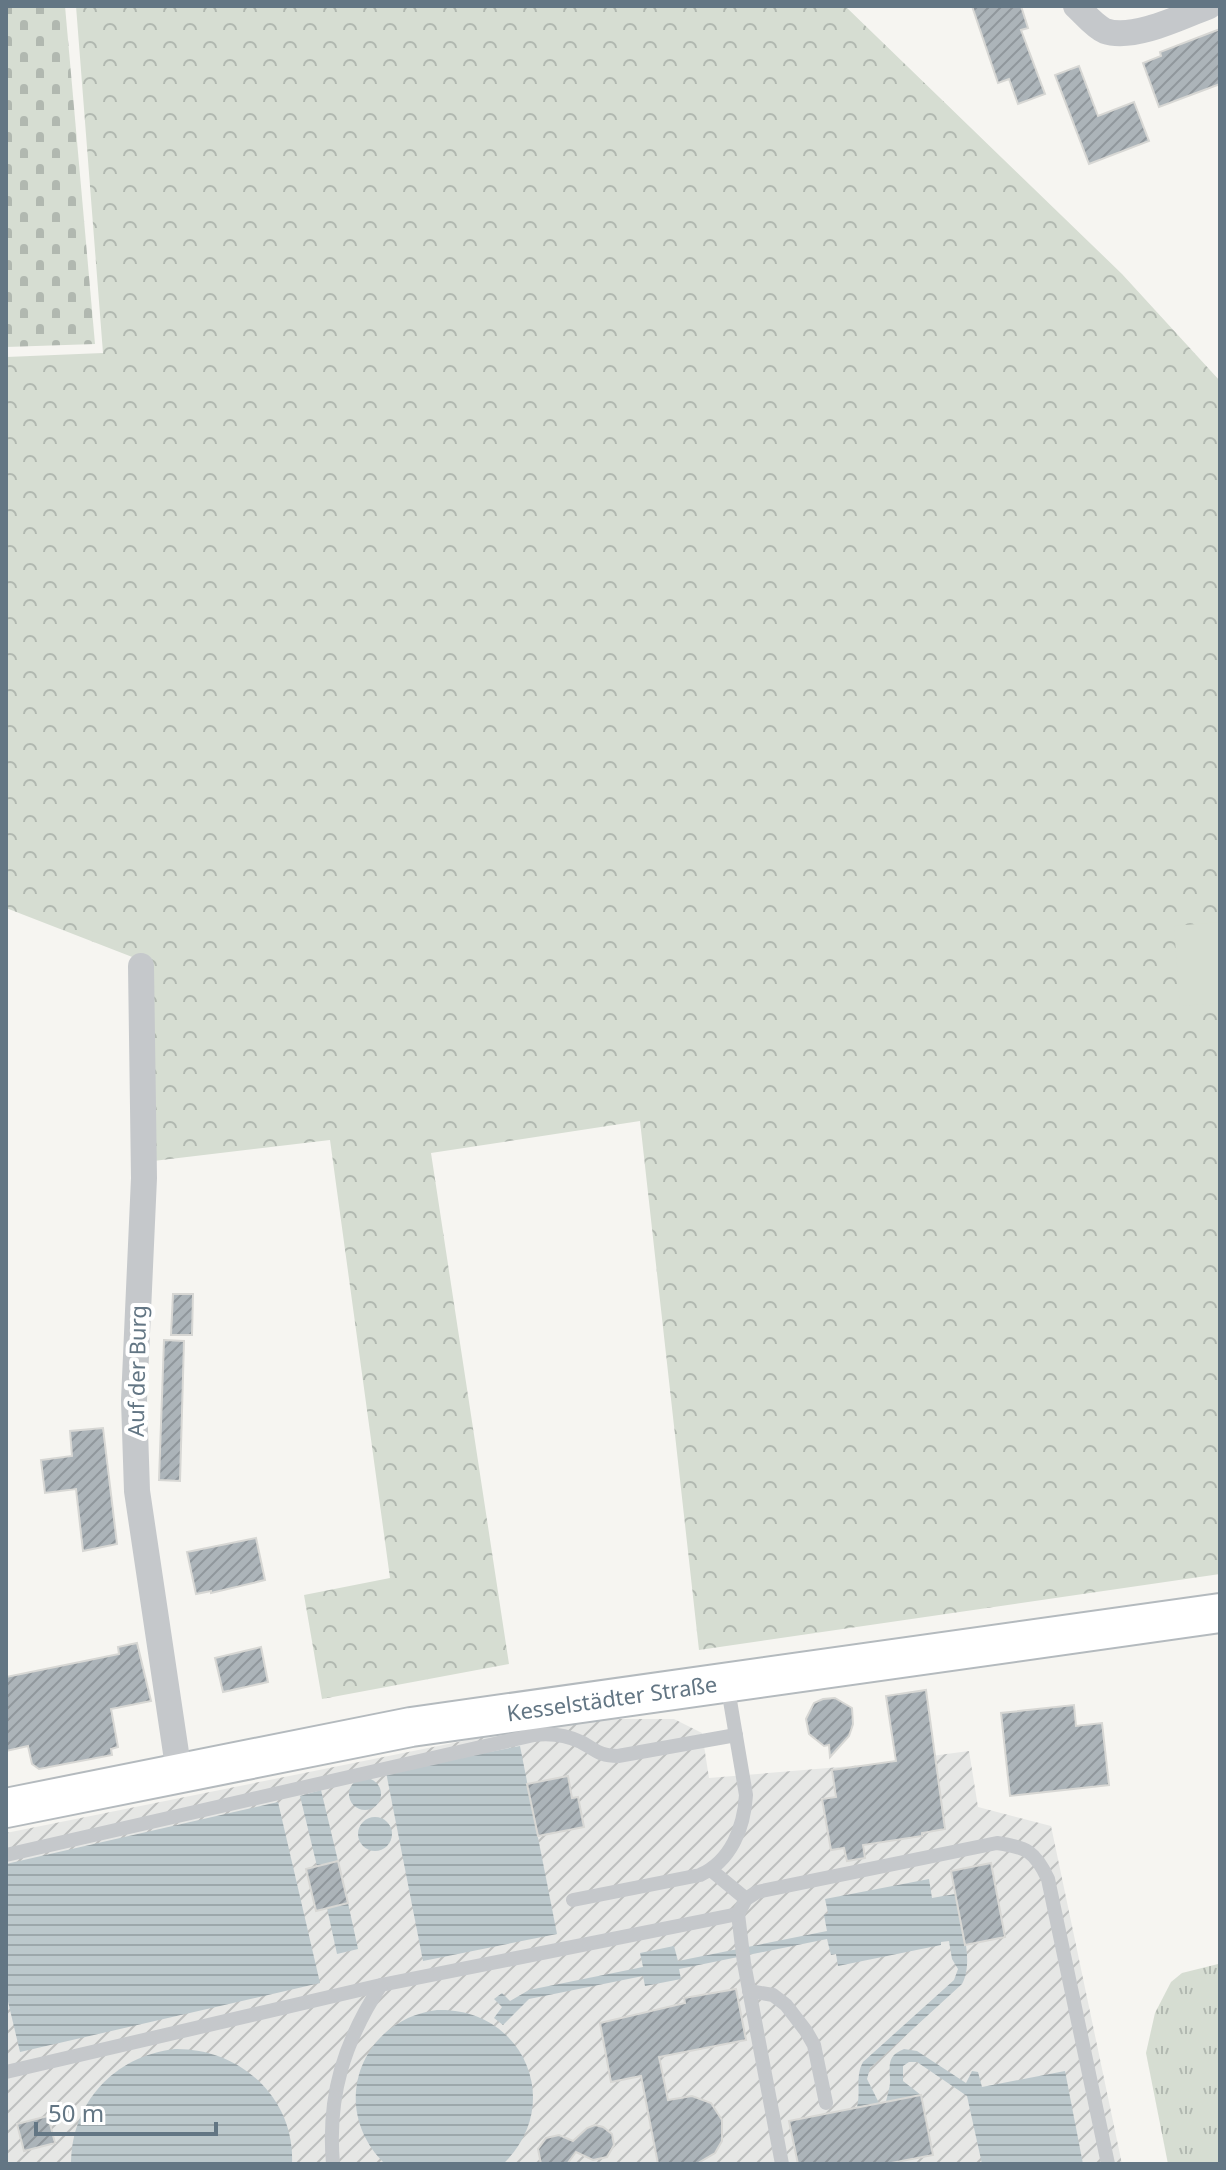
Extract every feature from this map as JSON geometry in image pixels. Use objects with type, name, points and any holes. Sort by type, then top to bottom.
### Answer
[{"type":"main road","name":"Kesselstädter Straße","points":[[6,1808],[411,1727],[1220,1613]]},
{"type":"street","points":[[1076,6],[1105,30],[1119,33],[1168,22],[1209,6]]},
{"type":"street","name":"Auf der Burg","points":[[141,966],[144,1178],[134,1400],[137,1491],[179,1773]]},
{"type":"lane","points":[[573,1900],[686,1878],[711,1870],[725,1858],[745,1811],[746,1795],[727,1683]]},
{"type":"lane","points":[[6,1855],[534,1735],[549,1733],[565,1737],[580,1741],[604,1756],[618,1756],[736,1735]]},
{"type":"lane","points":[[782,2164],[740,1942],[738,1914],[746,1899],[769,1889],[997,1843],[1031,1852],[1048,1879],[1108,2164]]},
{"type":"lane","points":[[711,1870],[746,1899]]},
{"type":"lane","points":[[6,2072],[381,1985],[738,1914]]},
{"type":"lane","points":[[333,2164],[332,2112],[337,2080],[360,2017],[381,1985]]},
{"type":"lane","points":[[749,1991],[773,1995],[786,2005],[806,2031],[819,2064],[826,2103]]},
{"type":"shaded area","points":[[613,1719],[674,1719],[702,1733],[709,1778],[864,1765],[969,1751],[978,1807],[1051,1826],[1122,2164],[6,2164],[6,1833],[518,1730]]},
{"type":"shaded area","points":[[520,1746],[557,1934],[423,1961],[386,1772]]},
{"type":"shaded area","points":[[365,1778],[377,1782],[381,1794],[377,1806],[365,1810],[353,1806],[349,1794],[353,1782]]},
{"type":"shaded area","points":[[321,1790],[338,1861],[317,1866],[300,1796]]},
{"type":"shaded area","points":[[278,1802],[320,1983],[20,2052],[6,1993],[6,1864]]},
{"type":"shaded area","points":[[375,1817],[387,1822],[392,1834],[387,1846],[375,1851],[363,1846],[358,1834],[363,1822]]},
{"type":"shaded area","points":[[929,1879],[932,1898],[955,1894],[967,1952],[966,1974],[962,1984],[870,2068],[867,2079],[879,2103],[857,2107],[863,2062],[954,1980],[958,1969],[952,1959],[949,1941],[838,1966],[836,1954],[831,1955],[827,1939],[679,1969],[681,1979],[645,1986],[643,1976],[529,1999],[503,2025],[494,2018],[502,2007],[494,1999],[502,1993],[510,2001],[529,1990],[643,1967],[640,1953],[674,1946],[678,1961],[827,1931],[825,1899]]},
{"type":"shaded area","points":[[348,1903],[358,1949],[337,1954],[327,1908]]},
{"type":"shaded area","points":[[437,2010],[467,2013],[492,2024],[512,2042],[526,2063],[532,2088],[531,2114],[522,2140],[503,2164],[385,2164],[368,2142],[358,2118],[356,2094],[360,2070],[371,2049],[388,2031],[410,2017]]},
{"type":"shaded area","points":[[175,2049],[221,2057],[259,2081],[284,2118],[292,2164],[71,2164],[79,2121],[100,2086],[133,2061]]},
{"type":"shaded area","points":[[904,2049],[917,2051],[966,2083],[972,2071],[978,2072],[982,2087],[1065,2071],[1083,2164],[982,2164],[967,2096],[917,2062],[903,2066],[903,2081],[921,2095],[886,2102],[890,2062],[894,2055]]},
{"type":"green space","points":[[6,6],[65,6],[95,344],[6,347]]},
{"type":"green space","points":[[76,6],[845,6],[1122,274],[1220,381],[1220,1574],[699,1650],[640,1121],[431,1153],[509,1664],[322,1699],[304,1595],[390,1578],[330,1140],[145,1162],[140,960],[6,908],[6,357],[103,353]]},
{"type":"green space","points":[[1220,922],[1220,1003],[1180,1006],[1174,926]]},
{"type":"green space","points":[[1218,1964],[1220,2164],[1168,2164],[1146,2053],[1155,2013],[1171,1982],[1182,1973]]},
{"type":"building","points":[[972,6],[1021,6],[1028,28],[1021,30],[1045,94],[1018,104],[1009,79],[998,83]]},
{"type":"building","points":[[1220,29],[1220,84],[1159,107],[1143,63],[1161,56],[1160,52]]},
{"type":"building","points":[[1079,66],[1098,116],[1134,102],[1149,141],[1089,164],[1055,75]]},
{"type":"building","points":[[173,1294],[193,1294],[192,1335],[171,1335]]},
{"type":"building","points":[[164,1340],[184,1341],[180,1481],[159,1480]]},
{"type":"building","points":[[103,1428],[117,1544],[83,1551],[76,1489],[45,1493],[41,1460],[72,1456],[70,1431]]},
{"type":"building","points":[[256,1538],[265,1580],[196,1594],[187,1552]]},
{"type":"building","points":[[137,1643],[151,1701],[111,1709],[118,1747],[111,1749],[112,1755],[39,1769],[32,1764],[28,1746],[6,1751],[6,1677],[119,1654],[118,1647]]},
{"type":"building","points":[[261,1647],[268,1682],[223,1692],[215,1658]]},
{"type":"building","points":[[926,1690],[945,1829],[922,1833],[922,1836],[863,1845],[865,1858],[847,1861],[844,1848],[831,1850],[822,1799],[836,1797],[832,1770],[896,1761],[886,1696]]},
{"type":"building","points":[[835,1698],[852,1708],[853,1724],[849,1736],[830,1757],[829,1745],[824,1746],[809,1734],[806,1719],[814,1703]]},
{"type":"building","points":[[1074,1705],[1076,1726],[1102,1723],[1109,1785],[1010,1796],[1001,1713]]},
{"type":"building","points":[[568,1776],[572,1798],[578,1797],[584,1827],[538,1836],[527,1784]]},
{"type":"building","points":[[338,1861],[348,1903],[316,1911],[306,1869]]},
{"type":"building","points":[[991,1863],[1005,1937],[965,1945],[951,1871]]},
{"type":"building","points":[[736,1989],[746,2040],[659,2057],[668,2100],[692,2096],[711,2103],[722,2120],[722,2141],[715,2153],[698,2163],[658,2164],[641,2076],[611,2082],[600,2023],[685,2003],[684,1998]]},
{"type":"building","points":[[921,2095],[933,2155],[886,2164],[798,2164],[789,2121]]},
{"type":"building","points":[[48,2116],[55,2143],[24,2151],[17,2124]]},
{"type":"building","points":[[595,2125],[612,2134],[614,2145],[607,2157],[593,2160],[576,2152],[567,2164],[541,2164],[538,2149],[546,2138],[559,2135],[573,2141]]}]
